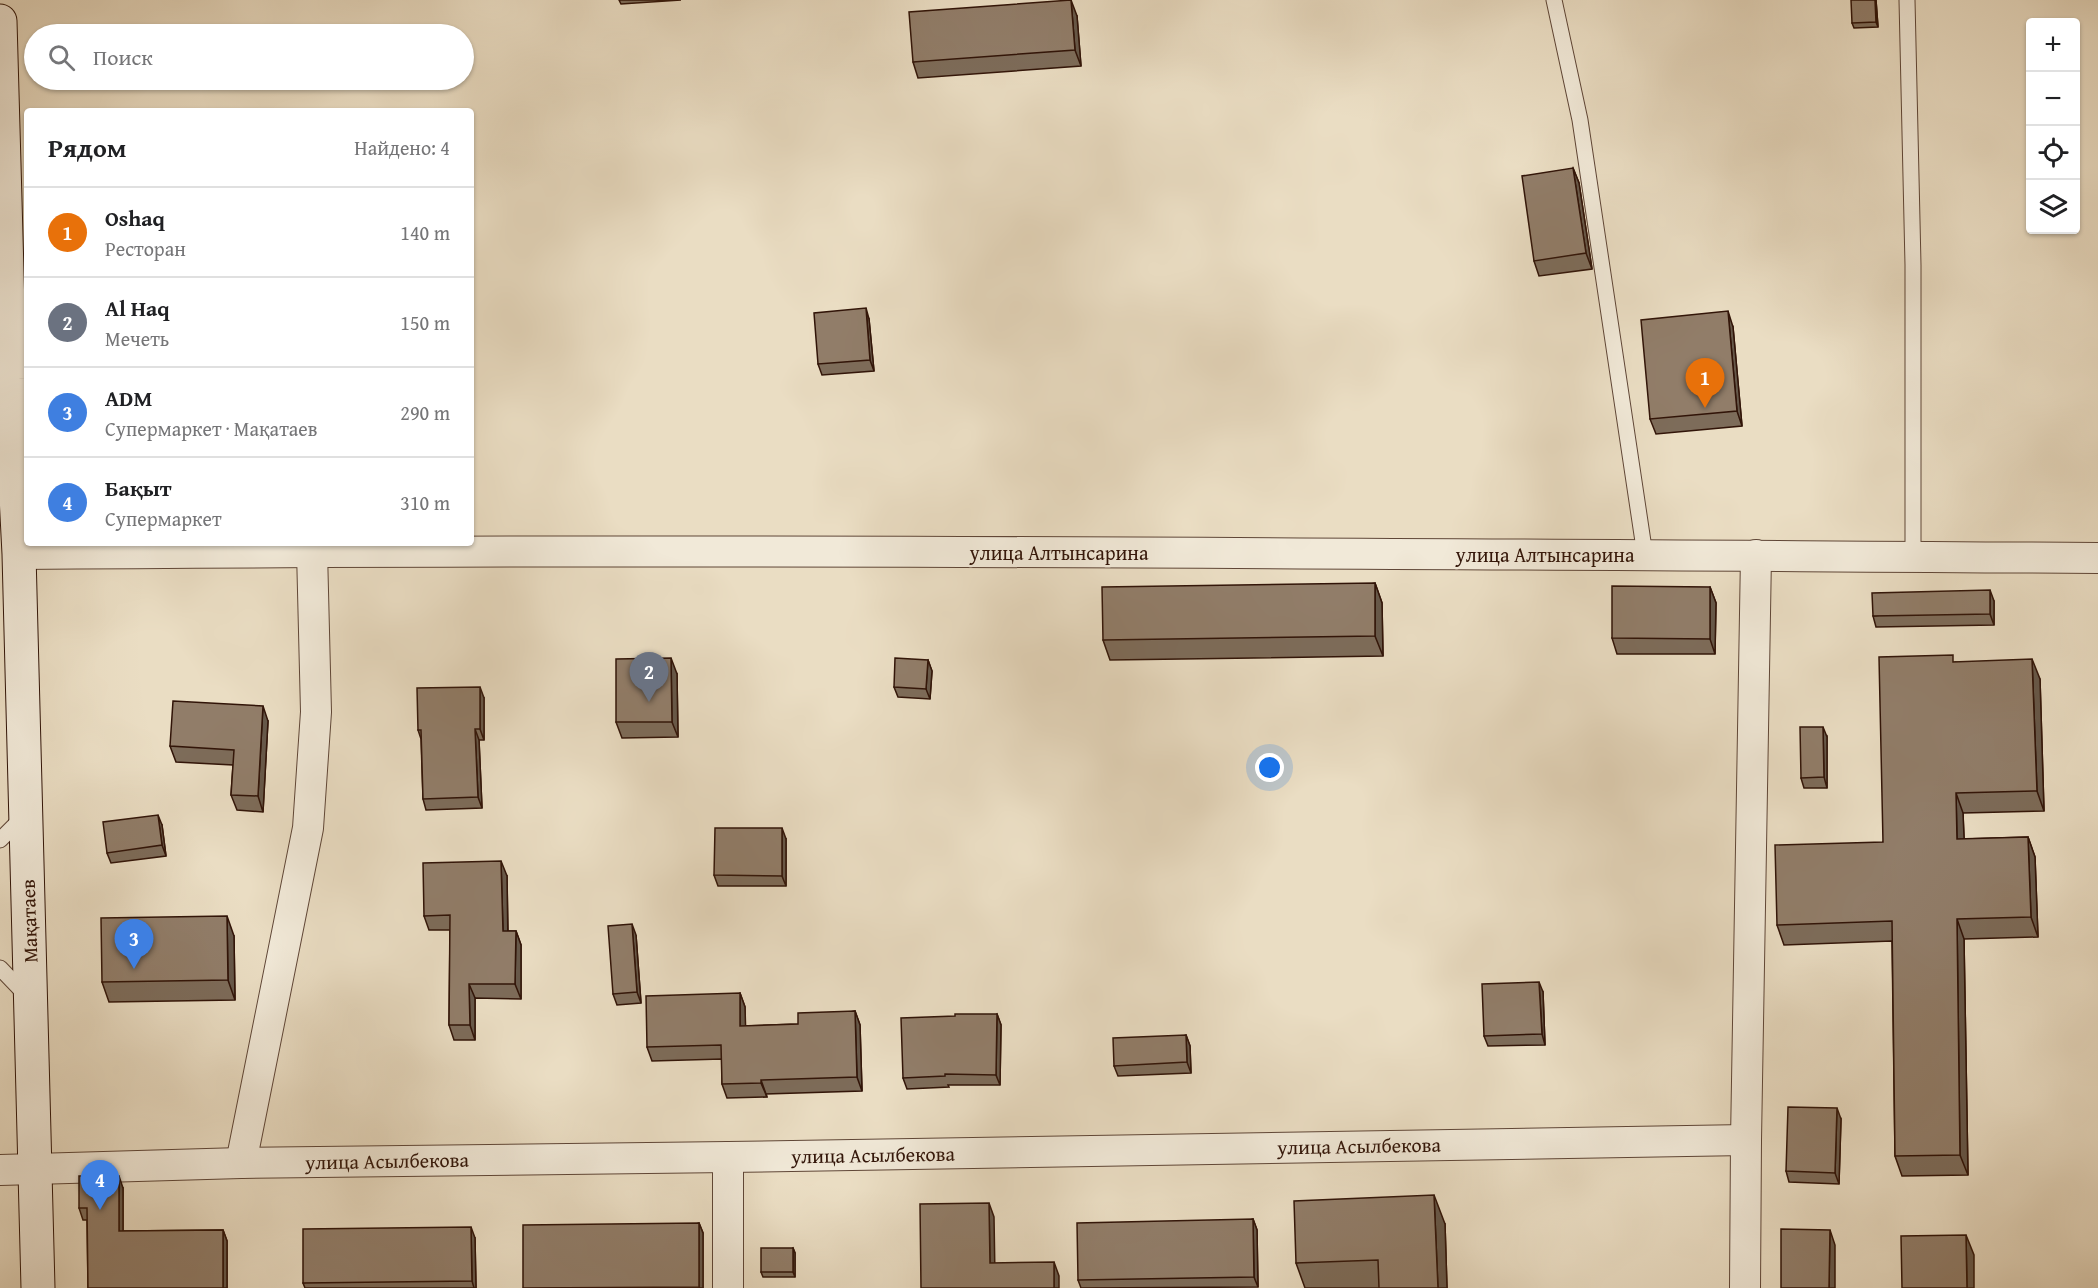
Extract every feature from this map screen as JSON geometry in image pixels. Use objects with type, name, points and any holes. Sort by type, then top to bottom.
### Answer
[{"type":"main road","name":"Мақатаев","points":[[0,21],[5,385],[10,554],[24,735],[38,1288]]},
{"type":"main road","points":[[0,707],[24,735]]},
{"type":"street","name":"улица Алтынсарина","points":[[10,554],[312,551],[2098,558]]},
{"type":"street","points":[[241,1163],[308,828],[316,712],[312,551]]},
{"type":"street","points":[[1746,1288],[1746,1140],[1755,555]]},
{"type":"street","name":"улица Асылбекова","points":[[0,1170],[241,1163],[1746,1140]]},
{"type":"street","points":[[728,1157],[728,1288]]},
{"type":"lane","points":[[1554,0],[1580,120],[1645,555]]},
{"type":"lane","points":[[1907,0],[1913,265],[1913,557]]},
{"type":"lane","points":[[0,840],[26,814]]},
{"type":"lane","points":[[0,968],[32,1000]]},
{"type":"building","points":[[1071,0],[1075,50],[913,62],[909,12]]},
{"type":"building","points":[[1851,0],[1875,0],[1876,22],[1852,23]]},
{"type":"building","points":[[1573,168],[1586,253],[1534,261],[1522,176]]},
{"type":"building","points":[[866,308],[870,360],[818,364],[814,313]]},
{"type":"building","points":[[1728,311],[1737,411],[1650,419],[1641,320]]},
{"type":"building","points":[[1375,583],[1375,636],[1103,640],[1102,587]]},
{"type":"building","points":[[1612,586],[1710,587],[1710,639],[1612,638]]},
{"type":"building","points":[[1990,590],[1990,614],[1873,616],[1872,593]]},
{"type":"building","points":[[1953,655],[1953,662],[2032,659],[2037,791],[1956,793],[1957,839],[2028,837],[2031,917],[1957,919],[1960,1155],[1895,1156],[1892,921],[1777,925],[1775,845],[1883,842],[1879,657]]},
{"type":"building","points":[[671,658],[672,722],[616,722],[616,659]]},
{"type":"building","points":[[895,658],[928,660],[926,689],[894,687]]},
{"type":"building","points":[[480,687],[480,729],[475,729],[478,797],[423,799],[417,688]]},
{"type":"building","points":[[173,701],[263,706],[258,796],[231,795],[234,750],[170,746]]},
{"type":"building","points":[[1800,727],[1823,727],[1824,777],[1801,778]]},
{"type":"building","points":[[158,815],[162,845],[107,853],[103,822]]},
{"type":"building","points":[[715,828],[782,828],[782,876],[714,875]]},
{"type":"building","points":[[501,861],[503,931],[516,931],[515,984],[469,984],[470,1025],[449,1025],[450,915],[424,916],[423,863]]},
{"type":"building","points":[[227,916],[228,980],[102,982],[101,918]]},
{"type":"building","points":[[632,924],[637,992],[613,994],[608,926]]},
{"type":"building","points":[[1539,982],[1542,1034],[1484,1036],[1482,984]]},
{"type":"building","points":[[740,993],[740,1026],[798,1024],[798,1013],[855,1011],[857,1077],[761,1080],[761,1083],[722,1084],[721,1045],[647,1047],[646,996]]},
{"type":"building","points":[[955,1014],[997,1014],[996,1075],[945,1074],[945,1076],[903,1078],[901,1018],[955,1016]]},
{"type":"building","points":[[1186,1035],[1187,1062],[1114,1066],[1113,1038]]},
{"type":"building","points":[[1788,1107],[1837,1108],[1835,1173],[1786,1171]]},
{"type":"building","points":[[79,1176],[119,1176],[119,1231],[223,1230],[223,1288],[88,1288],[87,1208],[79,1208]]},
{"type":"building","points":[[1434,1195],[1438,1288],[1379,1288],[1378,1260],[1296,1263],[1294,1201]]},
{"type":"building","points":[[989,1203],[990,1263],[1054,1262],[1054,1288],[921,1288],[920,1204]]},
{"type":"building","points":[[1253,1219],[1254,1277],[1078,1280],[1077,1223]]},
{"type":"building","points":[[699,1223],[699,1287],[523,1288],[523,1225]]},
{"type":"building","points":[[471,1227],[472,1281],[303,1283],[303,1229]]},
{"type":"building","points":[[1781,1229],[1830,1230],[1829,1288],[1781,1288]]},
{"type":"building","points":[[1966,1235],[1967,1288],[1902,1288],[1901,1236]]},
{"type":"building","points":[[761,1248],[793,1248],[793,1272],[761,1272]]},
{"type":"place","name":"Oshaq","points":[[1705,408]]},
{"type":"place","name":"Al Haq","points":[[649,702]]},
{"type":"place","name":"ADM","points":[[134,969]]},
{"type":"place","name":"Бақыт","points":[[100,1210]]}]
